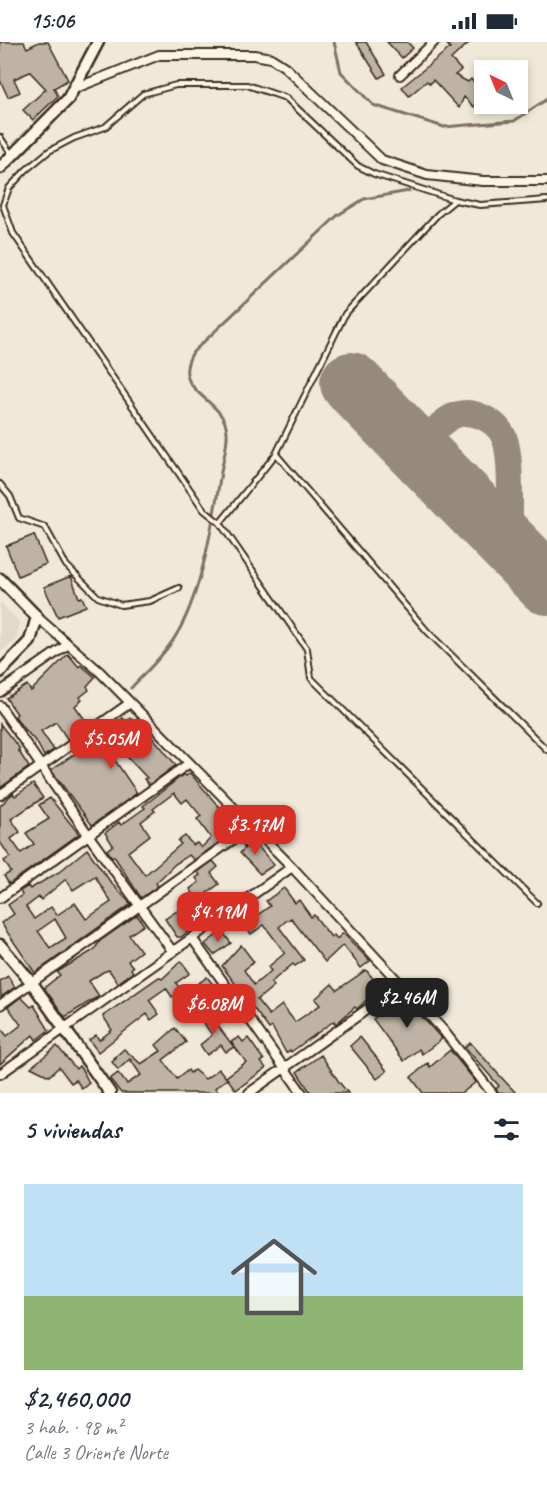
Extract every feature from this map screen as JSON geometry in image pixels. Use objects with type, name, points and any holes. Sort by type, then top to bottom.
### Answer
[{"type":"street","points":[[0,168],[60,109],[76,88],[98,42]]},
{"type":"street","points":[[400,75],[434,42]]},
{"type":"street","points":[[76,88],[86,86],[159,55],[218,54],[271,58],[285,67],[382,160],[427,175],[483,181],[547,181]]},
{"type":"street","points":[[0,579],[67,645],[100,672],[188,764],[292,867],[402,985],[467,1059],[492,1093]]},
{"type":"street","points":[[0,672],[30,641],[37,617]]},
{"type":"street","points":[[0,692],[67,645]]},
{"type":"street","points":[[0,795],[130,703]]},
{"type":"street","points":[[0,706],[89,836],[173,952]]},
{"type":"street","points":[[0,898],[188,764]]},
{"type":"street","points":[[0,1005],[252,826]]},
{"type":"street","points":[[0,1074],[292,867]]},
{"type":"street","points":[[192,938],[302,1093]]},
{"type":"street","points":[[0,945],[32,983],[110,1093]]},
{"type":"street","points":[[249,1093],[373,1005]]},
{"type":"lane","points":[[537,903],[311,678],[307,649],[219,522],[208,515],[13,233],[3,205],[9,188],[49,152],[74,138],[105,127],[143,94],[176,85],[246,84],[286,98],[358,166],[374,174],[455,200],[480,205],[547,200]]},
{"type":"lane","points":[[0,136],[13,155]]},
{"type":"lane","points":[[219,522],[276,454],[345,314],[438,214],[455,200]]},
{"type":"lane","points":[[276,454],[427,631],[547,750]]},
{"type":"lane","points":[[0,484],[10,496],[19,518],[45,527],[66,565],[98,597],[122,605],[150,601],[179,588]]},
{"type":"path","points":[[373,1005],[402,985]]},
{"type":"shaded area","points":[[0,602],[20,623],[16,641],[0,652]]},
{"type":"building","points":[[0,42],[24,42],[27,48],[39,42],[48,42],[68,80],[54,88],[58,96],[33,120],[23,110],[46,89],[30,72],[14,79],[20,92],[8,97],[0,80]]},
{"type":"building","points":[[356,42],[366,42],[386,74],[379,78]]},
{"type":"building","points":[[387,42],[407,42],[413,48],[402,58]]},
{"type":"building","points":[[445,42],[470,42],[451,59],[461,70],[455,75],[468,82],[471,79],[474,82],[474,107],[464,97],[459,108],[433,80],[430,84],[427,81],[409,96],[402,87],[450,48]]},
{"type":"building","points":[[34,535],[46,564],[18,576],[6,546]]},
{"type":"building","points":[[71,576],[79,598],[82,597],[86,606],[58,617],[44,587]]},
{"type":"building","points":[[68,654],[79,667],[81,665],[95,677],[87,686],[89,690],[80,697],[82,699],[75,706],[89,725],[68,740],[56,722],[41,731],[54,750],[44,756],[37,743],[20,724],[15,716],[17,714],[6,698],[27,685],[31,691]]},
{"type":"building","points":[[123,718],[126,722],[130,718],[156,741],[176,765],[149,785],[144,779],[147,778],[115,744],[108,750],[137,793],[92,825],[51,770],[85,747],[88,752],[101,743],[107,737],[104,733]]},
{"type":"building","points":[[0,724],[20,749],[18,750],[29,767],[0,788]]},
{"type":"building","points":[[190,773],[238,829],[194,860],[189,855],[175,864],[156,883],[158,886],[141,898],[114,856],[112,857],[107,850],[113,845],[105,833],[119,822],[121,825],[145,808],[143,806],[184,774],[186,776]],"holes":[[[174,793],[182,803],[187,799],[201,816],[197,819],[211,838],[201,848],[197,843],[193,845],[185,836],[178,841],[181,844],[145,875],[128,852],[150,835],[141,822],[155,811],[153,809]]]},
{"type":"building","points":[[33,784],[43,798],[11,819],[20,832],[11,839],[21,853],[34,844],[26,833],[49,819],[39,805],[50,798],[79,834],[9,884],[4,876],[11,872],[4,861],[10,857],[0,842],[0,806],[13,793],[15,796]]},
{"type":"building","points":[[249,836],[274,865],[260,874],[240,853],[245,848],[240,842]]},
{"type":"building","points":[[87,849],[112,884],[131,904],[35,973],[1,923],[14,914],[8,905],[22,895],[20,891],[28,886],[30,889],[59,872]],"holes":[[[95,876],[111,902],[86,919],[75,903],[57,915],[51,907],[34,919],[26,907],[39,897],[41,900],[66,879],[73,890]],[[55,919],[66,938],[50,948],[38,931]]]},
{"type":"building","points":[[213,861],[218,867],[211,873],[219,884],[207,893],[217,909],[181,937],[177,937],[165,919],[177,911],[181,917],[200,904],[190,889],[199,882],[196,878],[200,875],[198,872]]},
{"type":"building","points":[[284,888],[295,903],[299,900],[311,917],[314,915],[331,937],[334,935],[337,939],[343,933],[370,961],[361,968],[343,945],[325,962],[291,918],[279,927],[304,960],[295,966],[293,964],[276,978],[271,983],[274,986],[257,1000],[269,1015],[282,1005],[295,1022],[320,1005],[315,999],[332,984],[337,990],[366,970],[380,987],[357,1009],[355,1007],[336,1024],[334,1021],[291,1052],[290,1050],[286,1053],[272,1027],[269,1029],[222,966],[241,945],[254,962],[244,970],[254,985],[271,971],[268,967],[285,953],[264,925],[251,934],[239,921],[252,911],[256,916],[270,906],[266,901]]},
{"type":"building","points":[[137,915],[144,925],[129,935],[141,951],[128,961],[133,967],[131,969],[133,972],[118,983],[109,970],[89,981],[99,996],[65,1017],[44,988],[60,975],[57,972],[94,950],[100,941]]},
{"type":"building","points":[[222,931],[231,943],[214,955],[205,944]]},
{"type":"building","points":[[181,961],[190,973],[176,983],[181,990],[172,997],[166,988],[149,1000],[159,1014],[151,1020],[147,1014],[98,1052],[89,1040],[96,1035],[99,1040],[112,1030],[103,1016],[159,977],[162,979]]},
{"type":"building","points":[[8,976],[15,987],[1,997],[0,981]]},
{"type":"building","points":[[207,977],[216,988],[198,1001],[190,990]]},
{"type":"building","points":[[21,997],[31,1007],[34,1005],[49,1030],[36,1040],[33,1035],[0,1064],[0,1027],[7,1036],[21,1025],[8,1007]]},
{"type":"building","points":[[404,997],[442,1039],[422,1054],[419,1049],[404,1061],[373,1019]]},
{"type":"building","points":[[204,1008],[234,1047],[226,1052],[221,1045],[207,1055],[200,1045],[212,1035],[197,1013]]},
{"type":"building","points":[[175,1028],[186,1042],[163,1060],[177,1079],[188,1070],[190,1073],[194,1070],[205,1079],[219,1069],[227,1079],[215,1088],[219,1093],[121,1093],[110,1079],[118,1073],[127,1084],[141,1075],[130,1059],[118,1070],[112,1062],[116,1059],[114,1058],[124,1049],[141,1064],[161,1051],[156,1045]]},
{"type":"building","points":[[239,1037],[243,1042],[248,1038],[264,1060],[261,1062],[266,1068],[236,1090],[226,1077],[246,1062],[231,1042]]},
{"type":"building","points":[[360,1037],[387,1071],[377,1079],[350,1046]]},
{"type":"building","points":[[470,1042],[516,1093],[498,1093],[496,1089],[499,1086],[465,1047]]},
{"type":"building","points":[[57,1046],[76,1069],[79,1066],[84,1073],[89,1083],[82,1089],[76,1080],[71,1083],[59,1067],[49,1076],[31,1067]]},
{"type":"building","points":[[450,1050],[476,1082],[462,1093],[423,1093],[411,1077],[428,1063],[430,1067]]},
{"type":"building","points":[[321,1055],[348,1093],[311,1093],[297,1072]]},
{"type":"waterway","points":[[334,42],[341,72],[373,105],[444,127],[514,121],[547,99]]},
{"type":"waterway","points":[[131,688],[168,647],[187,615],[206,554],[226,447],[227,432],[224,420],[192,386],[187,377],[187,366],[193,352],[338,215],[364,199],[409,191]]},
{"type":"taxiway","points":[[417,450],[444,422],[461,414],[470,413],[480,416],[497,427],[504,437],[509,459],[510,547]]},
{"type":"runway","points":[[351,383],[547,584]]}]
